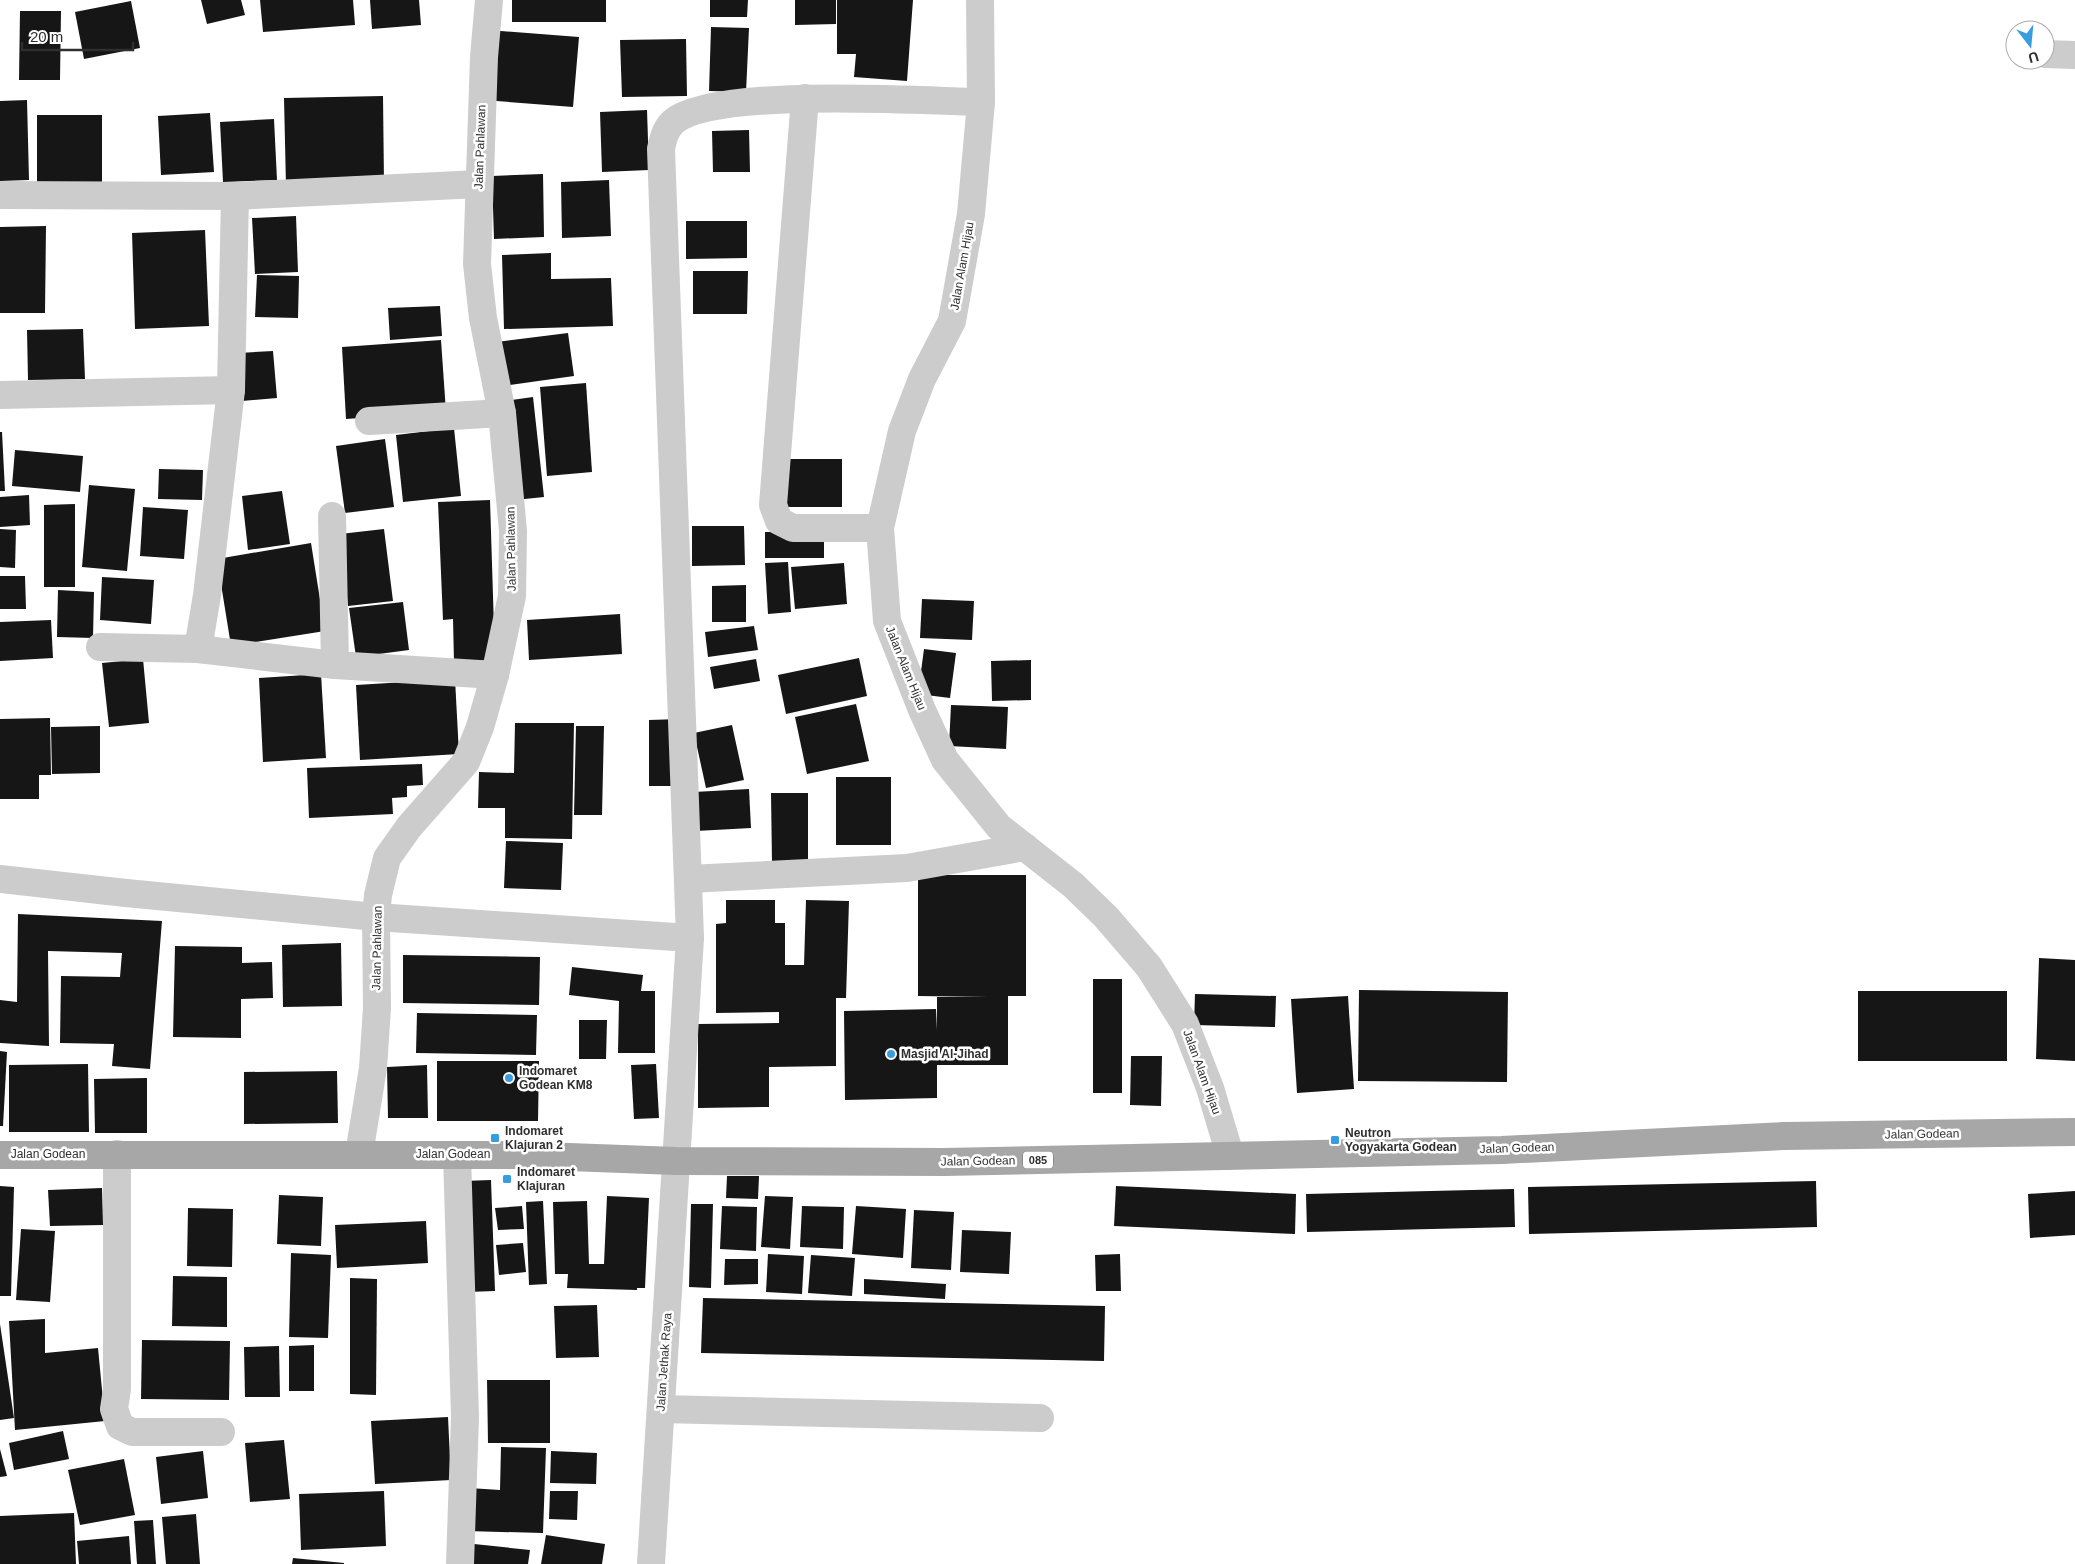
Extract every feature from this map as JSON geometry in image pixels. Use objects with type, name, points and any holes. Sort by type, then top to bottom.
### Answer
[{"type":"main road","name":"Jalan Godean","points":[[0,1155],[515,1154],[676,1161],[944,1162],[1502,1150],[1784,1136],[2075,1132]]},
{"type":"street","name":"Jalan Pahlawan","points":[[359,1154],[373,1068],[377,1008],[376,917],[378,895],[387,858],[410,827],[466,762],[480,727],[495,675],[512,596],[513,531],[502,413],[482,309],[477,264],[484,57],[489,0]]},
{"type":"street","name":"Jalan Alam Hijau","points":[[980,0],[981,102],[972,214],[952,321],[922,380],[902,430],[880,528],[887,621],[919,702],[945,760],[999,827],[1073,885],[1106,917],[1149,967],[1185,1024],[1210,1088],[1230,1155]]},
{"type":"street","points":[[2055,54],[2075,55]]},
{"type":"street","points":[[806,98],[773,505],[779,521],[793,528],[880,528]]},
{"type":"street","name":"Jalan Jethak Raya","points":[[651,1564],[690,938],[661,149],[665,132],[674,122],[686,114],[709,107],[806,98],[981,102]]},
{"type":"street","points":[[0,195],[235,196],[479,184]]},
{"type":"street","points":[[198,649],[207,595],[231,390],[235,196]]},
{"type":"street","points":[[0,395],[231,390]]},
{"type":"street","points":[[369,421],[502,413]]},
{"type":"street","points":[[332,516],[335,664]]},
{"type":"street","points":[[100,647],[198,649],[335,664],[495,675]]},
{"type":"street","points":[[688,879],[907,868],[1025,847]]},
{"type":"street","points":[[0,879],[376,917],[690,938]]},
{"type":"street","points":[[117,1154],[117,1389],[114,1409],[120,1426],[132,1432],[221,1432]]},
{"type":"street","points":[[457,1155],[466,1417],[460,1564]]},
{"type":"street","points":[[661,1409],[1040,1418]]},
{"type":"building","points":[[201,0],[241,0],[245,15],[207,24]]},
{"type":"building","points":[[260,0],[353,0],[355,25],[263,32]]},
{"type":"building","points":[[370,0],[419,0],[421,25],[372,29]]},
{"type":"building","points":[[512,0],[606,0],[606,22],[512,22]]},
{"type":"building","points":[[710,0],[748,0],[747,17],[710,17]]},
{"type":"building","points":[[795,0],[836,0],[836,24],[795,25]]},
{"type":"building","points":[[837,0],[913,0],[907,81],[854,77],[856,54],[837,54]]},
{"type":"building","points":[[131,1],[140,48],[84,59],[75,12]]},
{"type":"building","points":[[20,11],[61,11],[60,80],[19,80]]},
{"type":"building","points":[[711,27],[749,28],[746,92],[709,91]]},
{"type":"building","points":[[489,30],[579,37],[573,107],[483,100]]},
{"type":"building","points":[[686,39],[687,96],[622,97],[620,40]]},
{"type":"building","points":[[383,96],[384,184],[286,186],[284,98]]},
{"type":"building","points":[[27,100],[29,180],[0,181],[0,101]]},
{"type":"building","points":[[647,110],[649,170],[602,172],[600,112]]},
{"type":"building","points":[[210,113],[214,172],[161,175],[158,116]]},
{"type":"building","points":[[37,115],[102,115],[102,188],[37,188]]},
{"type":"building","points":[[274,119],[277,180],[223,182],[220,122]]},
{"type":"building","points":[[749,130],[750,172],[713,172],[712,131]]},
{"type":"building","points":[[543,174],[544,237],[494,239],[492,176]]},
{"type":"building","points":[[609,180],[611,236],[562,238],[561,182]]},
{"type":"building","points":[[296,216],[298,272],[255,274],[252,218]]},
{"type":"building","points":[[686,221],[747,221],[747,258],[686,259]]},
{"type":"building","points":[[46,226],[45,313],[0,313],[0,227]]},
{"type":"building","points":[[205,230],[209,326],[135,329],[132,233]]},
{"type":"building","points":[[551,253],[551,279],[611,278],[613,326],[504,329],[502,255]]},
{"type":"building","points":[[693,271],[748,271],[747,314],[693,314]]},
{"type":"building","points":[[257,275],[299,276],[298,318],[255,317]]},
{"type":"building","points":[[440,306],[442,336],[390,340],[388,308]]},
{"type":"building","points":[[83,329],[85,379],[28,380],[27,330]]},
{"type":"building","points":[[568,333],[574,376],[502,386],[497,342]]},
{"type":"building","points":[[441,340],[446,412],[346,419],[342,347]]},
{"type":"building","points":[[273,351],[277,398],[242,401],[239,353]]},
{"type":"building","points":[[586,383],[592,472],[547,476],[540,387]]},
{"type":"building","points":[[533,397],[544,497],[515,500],[504,401]]},
{"type":"building","points":[[454,428],[461,496],[403,502],[396,435]]},
{"type":"building","points":[[0,432],[2,432],[5,491],[0,491]]},
{"type":"building","points":[[385,439],[394,507],[345,513],[336,446]]},
{"type":"building","points":[[15,450],[83,456],[80,492],[12,486]]},
{"type":"building","points":[[787,459],[842,459],[842,507],[787,507]]},
{"type":"building","points":[[159,469],[203,470],[202,500],[158,499]]},
{"type":"building","points":[[89,485],[135,489],[127,571],[82,567]]},
{"type":"building","points":[[282,491],[290,544],[248,550],[242,496]]},
{"type":"building","points":[[29,495],[30,525],[0,527],[0,497]]},
{"type":"building","points":[[490,500],[495,660],[454,662],[453,619],[443,620],[438,502]]},
{"type":"building","points":[[75,504],[75,587],[44,587],[44,505]]},
{"type":"building","points":[[143,507],[188,510],[184,559],[140,556]]},
{"type":"building","points":[[692,526],[744,526],[745,565],[692,566]]},
{"type":"building","points":[[0,529],[16,530],[15,568],[0,567]]},
{"type":"building","points":[[384,529],[393,601],[348,606],[340,534]]},
{"type":"building","points":[[765,532],[824,532],[824,558],[765,558]]},
{"type":"building","points":[[311,543],[325,631],[231,646],[217,559]]},
{"type":"building","points":[[788,562],[791,612],[768,614],[765,563]]},
{"type":"building","points":[[844,563],[847,604],[795,609],[791,567]]},
{"type":"building","points":[[0,576],[25,576],[26,609],[0,609]]},
{"type":"building","points":[[102,577],[154,580],[151,624],[100,620]]},
{"type":"building","points":[[746,585],[746,622],[712,622],[712,586]]},
{"type":"building","points":[[58,590],[94,592],[93,638],[57,637]]},
{"type":"building","points":[[922,599],[974,601],[972,640],[920,638]]},
{"type":"building","points":[[403,602],[409,650],[356,657],[349,608]]},
{"type":"building","points":[[620,614],[622,654],[529,660],[527,620]]},
{"type":"building","points":[[51,620],[53,658],[0,661],[0,622]]},
{"type":"building","points":[[754,626],[758,650],[708,657],[705,632]]},
{"type":"building","points":[[924,649],[956,653],[950,698],[918,694]]},
{"type":"building","points":[[859,658],[867,696],[786,714],[778,675]]},
{"type":"building","points":[[143,659],[149,723],[109,727],[102,663]]},
{"type":"building","points":[[756,659],[760,681],[714,689],[710,667]]},
{"type":"building","points":[[1031,660],[1031,700],[992,701],[991,661]]},
{"type":"building","points":[[321,674],[326,758],[263,762],[259,678]]},
{"type":"building","points":[[455,679],[459,754],[360,760],[356,685]]},
{"type":"building","points":[[856,704],[869,761],[807,774],[795,717]]},
{"type":"building","points":[[951,705],[1008,707],[1006,749],[949,746]]},
{"type":"building","points":[[50,718],[51,775],[39,775],[39,799],[0,799],[0,719]]},
{"type":"building","points":[[680,719],[681,786],[649,786],[649,720]]},
{"type":"building","points":[[515,723],[574,723],[572,839],[505,838],[505,808],[478,808],[479,772],[514,773]]},
{"type":"building","points":[[732,725],[744,780],[706,788],[694,733]]},
{"type":"building","points":[[100,726],[100,773],[52,774],[51,727]]},
{"type":"building","points":[[576,726],[604,726],[602,815],[574,815]]},
{"type":"building","points":[[422,764],[423,785],[407,786],[407,797],[392,798],[393,814],[309,818],[307,768]]},
{"type":"building","points":[[836,777],[891,777],[891,845],[836,845]]},
{"type":"building","points":[[749,789],[751,828],[696,831],[694,792]]},
{"type":"building","points":[[771,793],[808,793],[808,863],[772,863]]},
{"type":"building","points":[[506,841],[563,843],[561,890],[504,888]]},
{"type":"building","points":[[918,875],[1026,875],[1026,996],[1008,996],[1008,1065],[937,1065],[937,1098],[845,1100],[844,1011],[936,1009],[937,1030],[937,997],[988,997],[918,996]]},
{"type":"building","points":[[726,900],[775,900],[775,923],[785,923],[785,965],[804,965],[806,900],[849,901],[846,998],[836,998],[836,1066],[769,1067],[769,1107],[698,1108],[698,1024],[779,1023],[779,1012],[716,1013],[716,924],[726,923]]},
{"type":"building","points":[[18,914],[162,921],[150,1069],[112,1066],[114,1044],[60,1043],[61,976],[120,977],[122,953],[48,951],[49,1046],[0,1043],[0,1000],[17,1002]]},
{"type":"building","points":[[341,943],[342,1006],[283,1007],[282,945]]},
{"type":"building","points":[[175,946],[242,947],[242,963],[272,962],[273,998],[241,999],[241,1038],[173,1037]]},
{"type":"building","points":[[403,955],[540,957],[539,1005],[403,1003]]},
{"type":"building","points":[[2039,958],[2075,960],[2075,1061],[2036,1059]]},
{"type":"building","points":[[572,967],[643,975],[641,991],[655,991],[655,1053],[618,1053],[619,1001],[569,995]]},
{"type":"building","points":[[1093,979],[1122,979],[1122,1093],[1093,1093]]},
{"type":"building","points":[[1359,990],[1508,992],[1507,1082],[1358,1081]]},
{"type":"building","points":[[1858,991],[2007,991],[2007,1061],[1858,1061]]},
{"type":"building","points":[[1195,994],[1276,996],[1275,1027],[1194,1025]]},
{"type":"building","points":[[1348,996],[1354,1089],[1297,1093],[1291,999]]},
{"type":"building","points":[[417,1013],[537,1015],[536,1055],[416,1053]]},
{"type":"building","points":[[579,1020],[607,1020],[606,1059],[579,1059]]},
{"type":"building","points":[[0,1051],[7,1052],[3,1126],[0,1126]]},
{"type":"building","points":[[1131,1056],[1162,1056],[1161,1106],[1130,1105]]},
{"type":"building","points":[[437,1061],[539,1061],[538,1121],[437,1121]]},
{"type":"building","points":[[88,1064],[89,1132],[9,1132],[9,1065]]},
{"type":"building","points":[[656,1064],[659,1118],[634,1119],[631,1065]]},
{"type":"building","points":[[427,1065],[428,1118],[388,1118],[387,1067]]},
{"type":"building","points":[[337,1071],[338,1123],[244,1124],[244,1072]]},
{"type":"building","points":[[147,1078],[147,1133],[95,1133],[94,1079]]},
{"type":"building","points":[[727,1176],[759,1176],[758,1199],[726,1198]]},
{"type":"building","points":[[491,1180],[495,1291],[467,1292],[463,1181]]},
{"type":"building","points":[[1816,1181],[1817,1227],[1529,1234],[1528,1187]]},
{"type":"building","points":[[0,1186],[14,1187],[11,1296],[0,1296]]},
{"type":"building","points":[[1116,1186],[1296,1194],[1295,1234],[1114,1226]]},
{"type":"building","points":[[102,1188],[103,1225],[50,1226],[48,1190]]},
{"type":"building","points":[[1514,1189],[1515,1227],[1307,1232],[1306,1194]]},
{"type":"building","points":[[2075,1191],[2075,1235],[2030,1238],[2028,1194]]},
{"type":"building","points":[[279,1195],[323,1197],[321,1246],[277,1244]]},
{"type":"building","points":[[607,1196],[649,1198],[645,1288],[637,1288],[637,1290],[567,1288],[568,1274],[555,1274],[553,1202],[587,1201],[589,1264],[604,1264]]},
{"type":"building","points":[[765,1196],[793,1197],[790,1249],[761,1247]]},
{"type":"building","points":[[543,1201],[547,1284],[529,1285],[526,1202]]},
{"type":"building","points":[[691,1204],[713,1204],[711,1288],[689,1287]]},
{"type":"building","points":[[522,1206],[524,1229],[498,1230],[495,1208]]},
{"type":"building","points":[[722,1206],[757,1207],[756,1251],[720,1249]]},
{"type":"building","points":[[802,1206],[844,1207],[843,1249],[800,1247]]},
{"type":"building","points":[[856,1206],[906,1209],[903,1258],[852,1254]]},
{"type":"building","points":[[188,1208],[233,1209],[232,1267],[187,1266]]},
{"type":"building","points":[[914,1210],[954,1212],[951,1270],[911,1268]]},
{"type":"building","points":[[426,1221],[428,1263],[337,1268],[335,1225]]},
{"type":"building","points":[[21,1229],[55,1231],[50,1302],[16,1300]]},
{"type":"building","points":[[962,1230],[1011,1232],[1009,1274],[960,1272]]},
{"type":"building","points":[[523,1243],[526,1272],[499,1275],[496,1245]]},
{"type":"building","points":[[291,1253],[331,1255],[328,1338],[289,1337]]},
{"type":"building","points":[[768,1254],[804,1256],[802,1294],[766,1292]]},
{"type":"building","points":[[1120,1254],[1121,1291],[1096,1291],[1095,1255]]},
{"type":"building","points":[[811,1255],[855,1258],[852,1296],[808,1293]]},
{"type":"building","points":[[725,1259],[758,1259],[758,1284],[724,1285]]},
{"type":"building","points":[[173,1276],[227,1277],[227,1327],[172,1326]]},
{"type":"building","points":[[350,1278],[377,1279],[376,1395],[350,1394]]},
{"type":"building","points":[[864,1279],[946,1284],[945,1299],[864,1294]]},
{"type":"building","points":[[703,1298],[1105,1306],[1104,1361],[701,1353]]},
{"type":"building","points":[[597,1305],[599,1357],[556,1358],[554,1306]]},
{"type":"building","points":[[45,1319],[45,1353],[98,1348],[105,1421],[15,1430],[9,1321]]},
{"type":"building","points":[[0,1324],[14,1418],[0,1420]]},
{"type":"building","points":[[142,1340],[230,1341],[229,1400],[141,1399]]},
{"type":"building","points":[[314,1345],[314,1391],[289,1391],[289,1346]]},
{"type":"building","points":[[279,1346],[280,1397],[245,1397],[244,1347]]},
{"type":"building","points":[[487,1380],[550,1380],[550,1443],[488,1443]]},
{"type":"building","points":[[448,1417],[451,1480],[375,1484],[371,1421]]},
{"type":"building","points":[[63,1431],[69,1459],[14,1470],[9,1443]]},
{"type":"building","points":[[284,1440],[290,1499],[250,1502],[245,1443]]},
{"type":"building","points":[[501,1447],[546,1448],[543,1533],[466,1531],[469,1488],[500,1490]]},
{"type":"building","points":[[0,1449],[7,1476],[0,1477]]},
{"type":"building","points":[[203,1451],[208,1498],[161,1504],[156,1457]]},
{"type":"building","points":[[551,1451],[597,1453],[596,1484],[550,1483]]},
{"type":"building","points":[[124,1459],[135,1515],[80,1525],[68,1470]]},
{"type":"building","points":[[384,1491],[386,1546],[301,1550],[299,1494]]},
{"type":"building","points":[[550,1491],[578,1491],[577,1520],[549,1519]]},
{"type":"building","points":[[74,1513],[76,1564],[0,1564],[0,1516]]},
{"type":"building","points":[[196,1514],[200,1564],[166,1564],[162,1517]]},
{"type":"building","points":[[153,1520],[156,1564],[137,1564],[134,1521]]},
{"type":"building","points":[[546,1535],[605,1544],[602,1564],[541,1564]]},
{"type":"building","points":[[129,1536],[131,1564],[79,1564],[77,1541]]},
{"type":"building","points":[[474,1544],[530,1550],[528,1564],[472,1564]]},
{"type":"building","points":[[293,1558],[344,1563],[344,1564],[292,1564]]},
{"type":"place","name":"Masjid Al-Jihad","points":[[891,1054]]},
{"type":"place","name":"Indomaret Godean KM8","points":[[509,1078]]},
{"type":"place","name":"Indomaret Klajuran 2","points":[[495,1138]]},
{"type":"place","name":"Neutron Yogyakarta Godean","points":[[1335,1140]]},
{"type":"place","name":"Indomaret Klajuran","points":[[507,1179]]}]
